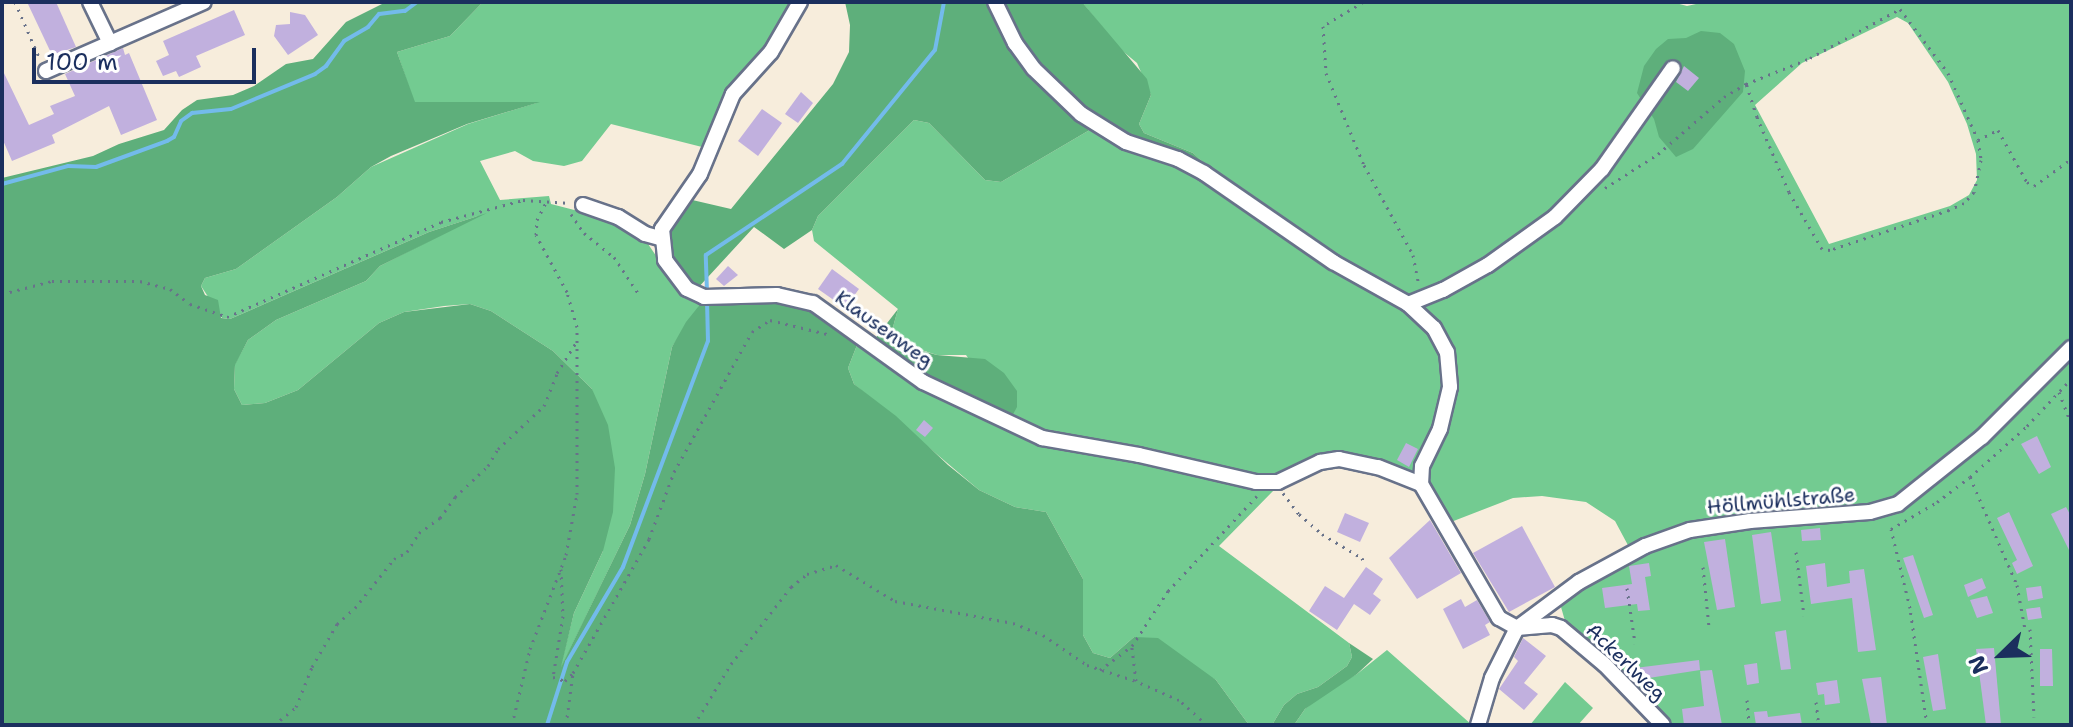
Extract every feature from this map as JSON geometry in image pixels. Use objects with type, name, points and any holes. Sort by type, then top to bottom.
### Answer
[{"type":"street","points":[[90,2],[110,43]]},
{"type":"street","points":[[46,71],[204,2]]},
{"type":"street","points":[[576,204],[618,217],[645,234],[660,238],[669,216],[700,174],[733,94],[771,52],[800,2]]},
{"type":"street","points":[[995,2],[1015,43],[1034,69],[1095,124],[1126,142],[1191,165],[1333,262],[1410,302],[1434,328],[1450,365],[1447,404],[1437,437],[1422,466],[1421,484]]},
{"type":"street","points":[[1410,302],[1443,290],[1488,265],[1545,226],[1602,169],[1673,68]]},
{"type":"street","name":"Klausenweg","points":[[660,238],[665,260],[691,292],[708,298],[777,295],[813,303],[855,330],[906,372],[1042,438],[1139,455],[1235,479],[1275,483]]},
{"type":"street","name":"Höllmühlstraße","points":[[1478,725],[1492,678],[1517,628],[1618,560],[1690,530],[1750,521],[1870,512],[1898,504],[1982,437],[2071,348]]},
{"type":"street","points":[[1275,483],[1320,462],[1339,459],[1378,467],[1421,484],[1444,519],[1494,612],[1504,623],[1517,628]]},
{"type":"street","name":"Ackerlweg","points":[[1552,602],[1561,628]]},
{"type":"street","name":"Ackerlweg","points":[[1517,628],[1552,625],[1561,628],[1605,665],[1663,725]]},
{"type":"path","points":[[15,2],[46,71]]},
{"type":"path","points":[[1363,2],[1323,26],[1323,53],[1332,93],[1417,268],[1419,281],[1410,302]]},
{"type":"path","points":[[1746,84],[1789,192],[1822,249],[1830,250],[1964,203],[1980,177],[1978,140],[1948,73],[1900,9],[1900,2]]},
{"type":"path","points":[[1575,198],[1621,179],[1658,154],[1705,111],[1746,84],[1810,58],[1900,9]]},
{"type":"path","points":[[1978,140],[1998,130],[2027,182],[2034,186],[2071,159]]},
{"type":"path","points":[[512,725],[534,636],[572,532],[577,494],[578,339],[567,292],[536,235],[537,220],[547,200]]},
{"type":"path","points":[[2,294],[52,281],[140,281],[156,283],[190,304],[227,317],[418,230],[512,202],[547,200],[576,204],[572,216],[584,233],[614,257],[638,293]]},
{"type":"path","points":[[561,569],[563,616],[553,677],[565,681],[573,673],[649,539],[674,472],[752,332],[770,320],[843,338]]},
{"type":"path","points":[[274,725],[296,707],[312,667],[337,624],[355,608],[394,559],[407,552],[419,533],[440,518],[455,497],[488,466],[498,449],[544,406],[557,373],[578,339]]},
{"type":"path","points":[[1927,725],[1910,608],[1891,529],[1937,502],[1970,477],[2071,379]]},
{"type":"path","points":[[2059,392],[2071,424]]},
{"type":"path","points":[[1970,477],[2017,585],[2027,629],[2034,717]]},
{"type":"path","points":[[1100,670],[1132,646],[1168,591],[1275,483],[1299,514],[1322,534],[1362,558],[1365,564]]},
{"type":"path","points":[[1796,552],[1804,615]]},
{"type":"path","points":[[694,725],[716,686],[773,608],[807,574],[821,567],[836,565],[849,570],[895,601],[1013,623],[1043,635],[1075,659],[1179,700],[1207,725]]},
{"type":"path","points":[[1703,567],[1709,627]]},
{"type":"path","points":[[1627,588],[1635,643]]},
{"type":"path","points":[[1132,646],[1136,681]]},
{"type":"path","points":[[566,725],[573,673]]},
{"type":"path","points":[[1747,700],[1749,725]]},
{"type":"path","points":[[1816,702],[1819,725]]},
{"type":"green space","points":[[386,2],[483,2],[450,36],[397,52],[415,102],[540,102],[467,124],[391,156],[371,167],[337,197],[236,269],[205,278],[201,286],[205,295],[218,300],[221,318],[230,319],[429,232],[487,213],[380,266],[366,281],[276,320],[248,340],[235,365],[234,389],[242,405],[265,403],[298,390],[379,323],[404,312],[470,304],[491,311],[553,351],[592,389],[608,425],[615,468],[613,512],[603,551],[574,613],[561,667],[630,525],[645,474],[672,347],[686,322],[702,302],[766,299],[803,303],[859,340],[848,368],[854,384],[896,416],[948,465],[979,490],[1015,507],[1046,512],[1083,579],[1083,635],[1093,653],[1110,658],[1134,637],[1158,638],[1216,680],[1249,725],[2,725],[2,178],[93,156],[164,130],[182,110],[197,100],[233,95],[254,86],[286,64],[313,59],[346,22]]},
{"type":"green space","points":[[483,2],[796,2],[706,148],[611,124],[582,161],[564,166],[533,161],[515,151],[480,161],[500,200],[549,196],[551,204],[617,221],[644,238],[671,278],[702,302],[672,347],[645,474],[630,525],[559,672],[574,613],[603,551],[592,389],[553,351],[491,311],[470,304],[444,306],[404,312],[379,323],[298,390],[265,403],[242,405],[234,389],[235,364],[248,340],[276,320],[366,281],[380,266],[478,216],[429,232],[230,319],[222,318],[201,286],[205,278],[236,269],[337,197],[371,167],[468,124],[536,103],[414,102],[397,52],[450,36]]},
{"type":"green space","points":[[845,2],[992,2],[1001,21],[1093,128],[1001,182],[985,180],[929,123],[914,120],[818,216],[812,230],[784,249],[754,227],[696,290],[672,261],[668,240],[670,225],[688,199],[731,209],[833,84],[849,52],[850,25]]},
{"type":"green space","points":[[999,2],[1082,2],[1147,79],[1151,95],[1139,124],[1144,133],[1193,153],[1236,193],[1089,117],[1037,67]]},
{"type":"green space","points":[[1082,2],[1672,2],[1687,6],[1705,2],[2071,2],[2071,344],[1978,435],[1885,506],[1797,514],[1630,549],[1615,521],[1586,502],[1542,496],[1513,498],[1451,522],[1423,476],[1442,434],[1447,342],[1363,274],[1236,193],[1193,153],[1144,133],[1139,124],[1151,95],[1137,63],[1119,48]],"holes":[[[1897,17],[1908,23],[1948,82],[1967,124],[1976,154],[1977,180],[1969,195],[1950,206],[1829,244],[1755,105],[1802,63]]]},
{"type":"green space","points":[[1701,31],[1720,33],[1734,44],[1745,71],[1743,92],[1693,149],[1676,157],[1659,137],[1654,119],[1637,93],[1644,66],[1656,49],[1668,39],[1686,38]]},
{"type":"green space","points":[[914,120],[929,123],[985,180],[1001,182],[1093,128],[1186,168],[1406,307],[1440,346],[1447,375],[1440,414],[1414,473],[1356,456],[1275,480],[1054,438],[1011,418],[966,355],[937,355],[912,347],[896,336],[893,327],[898,309],[814,241],[812,230],[818,216]]},
{"type":"green space","points":[[898,309],[893,327],[896,336],[912,348],[937,355],[985,359],[1004,373],[1017,391],[1017,407],[1011,418],[928,381],[874,340]]},
{"type":"green space","points":[[859,340],[1042,444],[1276,488],[1219,546],[1349,643],[1352,657],[1347,666],[1318,687],[1297,694],[1284,705],[1272,725],[1249,725],[1216,680],[1134,637],[1110,658],[1093,653],[1083,635],[1083,579],[1046,512],[1015,507],[979,490],[854,384],[848,368]]},
{"type":"green space","points":[[2071,353],[2071,725],[1670,725],[1565,621],[1559,600],[1619,562],[1691,533],[1886,512]]},
{"type":"green space","points":[[1349,643],[1373,659],[1357,674],[1305,709],[1294,725],[1272,725],[1284,705],[1297,694],[1318,687],[1347,666],[1352,657]]},
{"type":"green space","points":[[1387,650],[1472,725],[1294,725],[1305,709],[1328,690],[1357,674]]},
{"type":"green space","points":[[1565,682],[1593,708],[1578,725],[1530,725]]},
{"type":"building","points":[[27,2],[56,2],[76,47],[52,55]]},
{"type":"building","points":[[234,10],[245,35],[196,56],[201,67],[179,77],[176,71],[163,76],[156,61],[169,55],[163,41]]},
{"type":"building","points":[[290,12],[305,15],[318,35],[288,55],[274,36],[276,25],[290,24]]},
{"type":"building","points":[[123,48],[125,55],[129,53],[157,120],[121,135],[109,106],[52,135],[55,143],[12,161],[2,138],[2,69],[29,125],[54,114],[50,106],[75,96],[65,74]]},
{"type":"building","points":[[1684,66],[1699,78],[1688,91],[1676,82]]},
{"type":"building","points":[[801,92],[813,103],[798,123],[785,114]]},
{"type":"building","points":[[762,109],[782,123],[758,156],[738,141]]},
{"type":"building","points":[[728,266],[738,275],[724,286],[716,279]]},
{"type":"building","points":[[832,269],[859,289],[845,308],[818,289]]},
{"type":"building","points":[[924,420],[933,428],[925,437],[916,430]]},
{"type":"building","points":[[2037,436],[2051,467],[2039,474],[2021,444]]},
{"type":"building","points":[[1406,443],[1418,449],[1409,467],[1397,460]]},
{"type":"building","points":[[2066,507],[2071,516],[2071,554],[2051,514]]},
{"type":"building","points":[[2009,512],[2033,566],[2017,574],[2012,563],[2017,560],[1997,518]]},
{"type":"building","points":[[1345,513],[1369,523],[1360,542],[1337,532]]},
{"type":"building","points":[[1430,520],[1461,573],[1417,599],[1389,558]]},
{"type":"building","points":[[1522,526],[1555,587],[1509,612],[1473,553]]},
{"type":"building","points":[[1820,528],[1821,540],[1802,541],[1801,530]]},
{"type":"building","points":[[1771,532],[1781,601],[1761,604],[1752,535]]},
{"type":"building","points":[[1725,539],[1735,607],[1717,610],[1704,542]]},
{"type":"building","points":[[1913,555],[1933,615],[1924,618],[1903,558]]},
{"type":"building","points":[[1649,563],[1651,576],[1645,577],[1650,610],[1638,611],[1637,604],[1605,608],[1602,588],[1632,584],[1629,566]]},
{"type":"building","points":[[1825,563],[1827,587],[1850,583],[1849,571],[1864,569],[1876,650],[1858,652],[1852,598],[1811,604],[1806,566]]},
{"type":"building","points":[[1366,567],[1383,579],[1373,594],[1381,600],[1370,615],[1354,604],[1337,630],[1309,611],[1325,586],[1344,598]]},
{"type":"building","points":[[1982,578],[1986,588],[1968,597],[1964,585]]},
{"type":"building","points":[[2041,586],[2043,598],[2028,601],[2026,588]]},
{"type":"building","points":[[1987,596],[1993,613],[1977,618],[1970,600]]},
{"type":"building","points":[[1461,599],[1465,607],[1477,600],[1490,622],[1485,625],[1490,635],[1463,649],[1443,609]]},
{"type":"building","points":[[2040,607],[2042,618],[2028,620],[2026,609]]},
{"type":"building","points":[[1786,630],[1791,669],[1781,670],[1775,632]]},
{"type":"building","points":[[1523,638],[1546,656],[1524,683],[1538,694],[1524,710],[1499,689],[1518,661],[1514,657]]},
{"type":"building","points":[[1994,648],[2001,725],[1986,725],[1976,649]]},
{"type":"building","points":[[2040,649],[2052,649],[2053,686],[2040,686]]},
{"type":"building","points":[[1938,654],[1946,709],[1933,711],[1923,657]]},
{"type":"building","points":[[1699,660],[1700,670],[1636,680],[1635,668]]},
{"type":"building","points":[[1757,663],[1759,683],[1747,685],[1744,665]]},
{"type":"building","points":[[1712,670],[1722,725],[1684,725],[1682,709],[1704,706],[1700,671]]},
{"type":"building","points":[[1881,677],[1887,725],[1871,725],[1862,679]]},
{"type":"building","points":[[1837,680],[1840,703],[1825,705],[1824,694],[1818,695],[1816,683]]},
{"type":"building","points":[[1767,711],[1768,717],[1800,713],[1802,725],[1756,725],[1754,712]]},
{"type":"waterway","points":[[2,184],[68,166],[96,167],[167,141],[174,137],[181,121],[192,113],[231,109],[315,74],[326,66],[344,41],[368,27],[379,14],[405,11],[417,2]]},
{"type":"waterway","points":[[707,292],[706,255],[842,164],[935,50],[944,2]]},
{"type":"waterway","points":[[547,725],[567,662],[623,567],[708,341],[707,301]]}]
